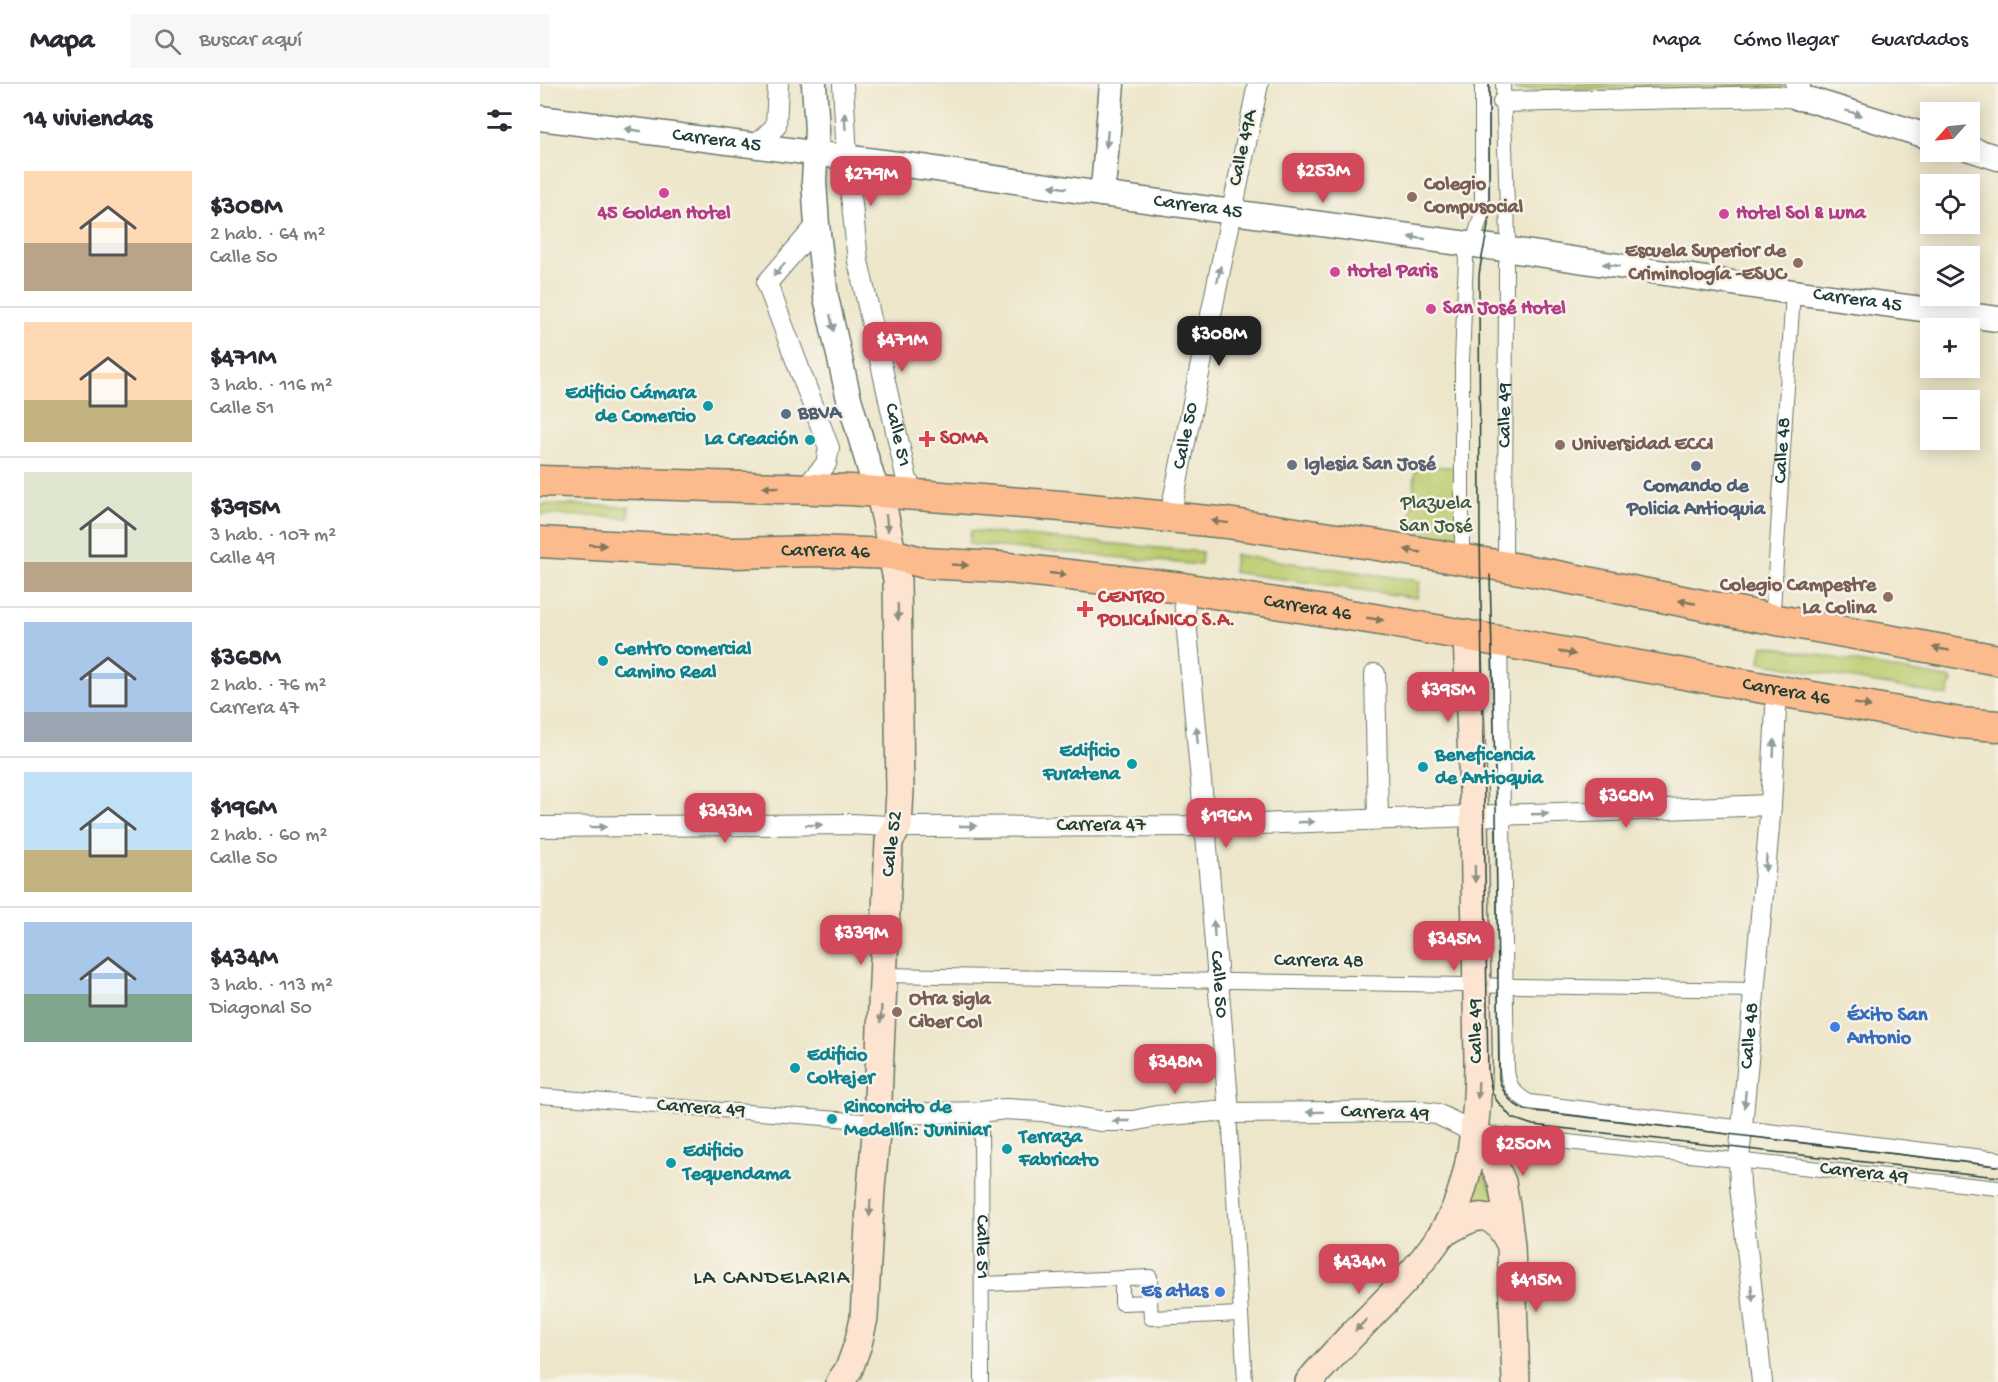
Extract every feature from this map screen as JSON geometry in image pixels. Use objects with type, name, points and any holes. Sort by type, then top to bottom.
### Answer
[{"type":"main road","points":[[540,481],[805,488],[1041,504],[1170,516],[1462,559],[1998,660]]},
{"type":"main road","name":"Calle 51","points":[[879,493],[885,511],[891,554]]},
{"type":"main road","name":"Carrera 46","points":[[540,542],[734,552],[814,551],[891,554],[925,563],[999,567],[1183,588],[1467,635],[1960,723],[1998,727]]},
{"type":"main road","name":"Calle 52","points":[[840,1382],[849,1369],[864,1318],[871,1188],[870,1122],[883,975],[889,841],[898,827],[900,791],[899,615],[897,579],[891,554]]},
{"type":"main road","name":"Calle 49","points":[[1442,1234],[1458,1200],[1474,1132],[1478,1094],[1474,816],[1467,635]]},
{"type":"main road","points":[[1474,1132],[1485,1146],[1502,1182],[1511,1245],[1516,1382]]},
{"type":"main road","points":[[1309,1382],[1325,1362],[1395,1291],[1442,1234],[1468,1220],[1491,1218],[1499,1224],[1511,1245]]},
{"type":"street","points":[[754,147],[776,126],[778,84]]},
{"type":"street","name":"Calle 51","points":[[814,84],[818,130],[814,181],[826,297],[836,346],[863,448],[879,493]]},
{"type":"street","name":"Calle 51","points":[[843,84],[847,157],[858,261],[907,480],[917,496]]},
{"type":"street","points":[[1101,194],[1112,84]]},
{"type":"street","name":"Calle 49A","points":[[1232,212],[1258,84]]},
{"type":"street","points":[[1476,233],[1482,213],[1482,84]]},
{"type":"street","points":[[1508,238],[1503,93],[1776,96],[1798,91],[1811,100],[1920,134]]},
{"type":"street","name":"Carrera 45","points":[[540,118],[754,147],[815,152],[1793,292],[1998,319]]},
{"type":"street","points":[[1980,152],[1998,158]]},
{"type":"street","name":"Calle 50","points":[[1170,516],[1232,212]]},
{"type":"street","points":[[805,488],[826,464],[829,447],[767,283],[817,225]]},
{"type":"street","points":[[1462,559],[1462,361],[1466,258]]},
{"type":"street","name":"Calle 49","points":[[1505,567],[1506,264]]},
{"type":"street","name":"Calle 48","points":[[1773,609],[1793,292]]},
{"type":"street","name":"Calle 50","points":[[1183,588],[1229,1113],[1245,1382]]},
{"type":"street","name":"Calle 49","points":[[1500,641],[1507,1069],[1512,1090]]},
{"type":"street","points":[[1375,674],[1378,819]]},
{"type":"street","name":"Calle 48","points":[[1762,1382],[1741,1197],[1739,1160],[1771,805],[1777,690]]},
{"type":"street","points":[[1998,721],[1998,727]]},
{"type":"street","name":"Carrera 47","points":[[540,827],[849,824],[898,827],[1205,826],[1771,805]]},
{"type":"street","name":"Carrera 48","points":[[883,975],[1754,990]]},
{"type":"street","name":"Carrera 49","points":[[1512,1090],[1529,1102],[1998,1159]]},
{"type":"street","name":"Carrera 49","points":[[540,1096],[870,1122],[891,1114],[1023,1109],[1100,1121],[1133,1121],[1181,1113],[1216,1111],[1229,1113],[1414,1111],[1437,1114],[1474,1132],[1998,1188]]},
{"type":"street","name":"Calle 51","points":[[981,1112],[982,1382]]},
{"type":"street","points":[[983,1284],[1150,1277],[1151,1318],[1241,1314]]},
{"type":"street","points":[[1122,1278],[1122,1303],[1150,1302]]},
{"type":"green space","points":[[1512,84],[1785,84],[1780,88],[1515,90]]},
{"type":"green space","name":"Plazuela San José","points":[[1416,465],[1462,468],[1462,548],[1409,538]]},
{"type":"green space","points":[[540,504],[629,507],[629,518],[540,514]]},
{"type":"green space","points":[[971,531],[1202,552],[1201,565],[969,544]]},
{"type":"green space","points":[[1235,555],[1420,581],[1417,598],[1233,572]]},
{"type":"green space","points":[[1763,645],[1952,679],[1948,696],[1760,662]]},
{"type":"green space","points":[[1478,1160],[1499,1206],[1486,1204],[1466,1211]]},
{"type":"tram line","points":[[1489,84],[1489,215],[1479,276],[1480,536],[1488,1072],[1492,1092],[1512,1118],[1533,1125],[1998,1177]]},
{"type":"tram line","points":[[1490,575],[1496,809],[1499,1079],[1508,1098],[1525,1110],[1998,1166]]},
{"type":"place","name":"45 Golden Hotel","points":[[664,193]]},
{"type":"place","name":"Colegio Compusocial","points":[[1412,197]]},
{"type":"place","name":"Hotel Sol & Luna","points":[[1724,214]]},
{"type":"place","name":"Escuela Superior de Criminología -ESUC","points":[[1798,263]]},
{"type":"place","name":"Hotel Paris","points":[[1335,272]]},
{"type":"place","name":"San José Hotel","points":[[1431,309]]},
{"type":"place","name":"Edificio Cámara de Comercio","points":[[708,406]]},
{"type":"place","name":"BBVA","points":[[786,414]]},
{"type":"place","name":"SOMA","points":[[927,439]]},
{"type":"place","name":"La Creación","points":[[810,440]]},
{"type":"place","name":"Universidad ECCI","points":[[1560,445]]},
{"type":"place","name":"Iglesia San José","points":[[1292,465]]},
{"type":"place","name":"Comando de Policia Antioquia","points":[[1696,466]]},
{"type":"place","name":"Colegio Campestre La Colina","points":[[1888,597]]},
{"type":"place","name":"CENTRO POLICLÍNICO S.A.","points":[[1085,609]]},
{"type":"place","name":"Centro comercial Camino Real","points":[[603,661]]},
{"type":"place","name":"Edificio Furatena","points":[[1132,764]]},
{"type":"place","name":"Beneficencia de Antioquia","points":[[1423,767]]},
{"type":"place","name":"Otra sigla Ciber Col","points":[[897,1012]]},
{"type":"place","name":"Éxito San Antonio","points":[[1835,1027]]},
{"type":"place","name":"Edificio Coltejer","points":[[795,1068]]},
{"type":"place","name":"Rinconcito de Medellín: Juniniar","points":[[832,1119]]},
{"type":"place","name":"Terraza Fabricato","points":[[1007,1149]]},
{"type":"place","name":"Edificio Tequendama","points":[[671,1163]]},
{"type":"place","name":"Es atlas","points":[[1220,1292]]},
{"type":"district","name":"LA CANDELARIA","points":[[772,1279]]}]
